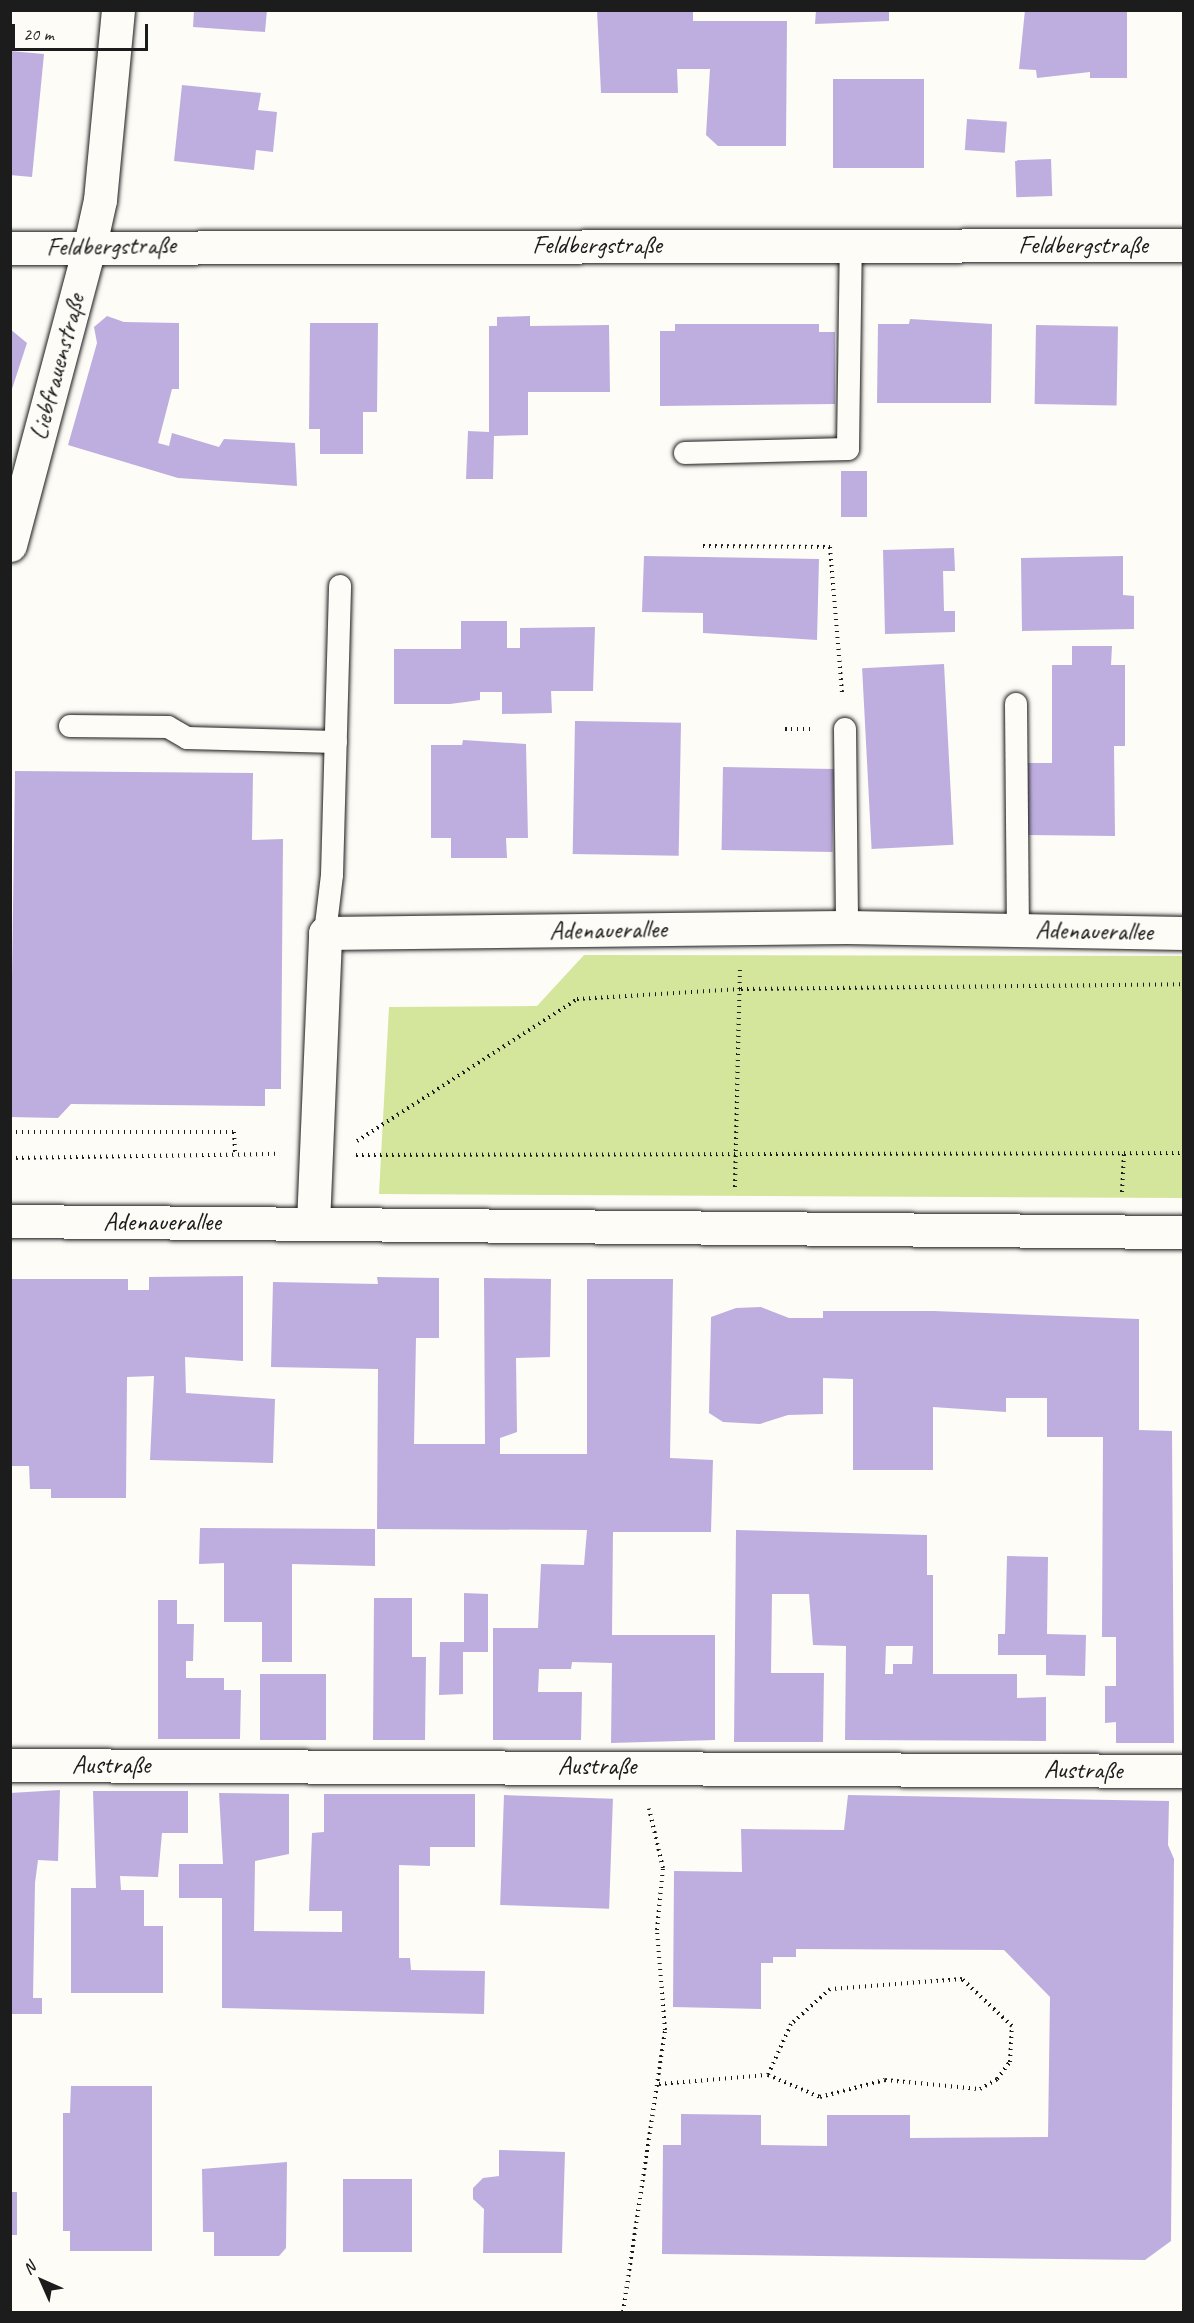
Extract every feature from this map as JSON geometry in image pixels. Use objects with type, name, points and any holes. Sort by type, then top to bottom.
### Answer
[{"type":"street","name":"Liebfrauenstraße","points":[[10,545],[100,200],[118,10]]},
{"type":"street","name":"Feldbergstraße","points":[[10,248],[90,245],[1184,245]]},
{"type":"street","name":"Adenauerallee","points":[[325,933],[846,927],[1184,933]]},
{"type":"street","points":[[313,1224],[325,1155],[325,933]]},
{"type":"street","name":"Adenauerallee","points":[[10,1221],[1184,1232]]},
{"type":"street","name":"Austraße","points":[[10,1765],[1184,1771]]},
{"type":"lane","points":[[685,453],[848,449],[851,245]]},
{"type":"lane","points":[[325,933],[336,742],[340,586]]},
{"type":"lane","points":[[1016,704],[1018,930]]},
{"type":"lane","points":[[70,726],[168,727],[187,738],[336,742]]},
{"type":"lane","points":[[845,729],[846,927]]},
{"type":"path","points":[[703,546],[830,547],[845,729],[785,729]]},
{"type":"path","points":[[737,1171],[740,928]]},
{"type":"path","points":[[325,1155],[577,999],[741,989],[1184,984]]},
{"type":"path","points":[[10,1132],[234,1132],[235,1152]]},
{"type":"path","points":[[10,1158],[235,1152],[325,1155],[1184,1153]]},
{"type":"path","points":[[622,2313],[659,2084],[665,2030],[657,1930],[663,1868],[649,1818],[650,1767]]},
{"type":"path","points":[[659,2084],[768,2075],[820,2097],[885,2080],[980,2089],[1010,2062],[1012,2026],[962,1979],[830,1989],[791,2024],[768,2075]]},
{"type":"green space","points":[[584,955],[1183,956],[1183,1198],[379,1194],[389,1007],[537,1006]]},
{"type":"building","points":[[194,10],[267,10],[265,32],[193,27]]},
{"type":"building","points":[[597,10],[693,10],[693,21],[787,21],[786,146],[718,146],[706,135],[710,69],[677,69],[678,93],[601,93]]},
{"type":"building","points":[[816,10],[889,10],[889,21],[815,24]]},
{"type":"building","points":[[1025,10],[1127,10],[1127,78],[1090,78],[1090,72],[1037,78],[1036,70],[1019,69]]},
{"type":"building","points":[[10,51],[44,54],[32,177],[10,175]]},
{"type":"building","points":[[833,79],[924,79],[924,168],[833,168]]},
{"type":"building","points":[[182,85],[261,93],[258,110],[277,112],[273,152],[256,150],[254,170],[174,161]]},
{"type":"building","points":[[967,119],[1007,122],[1005,153],[965,150]]},
{"type":"building","points":[[1051,159],[1052,196],[1016,197],[1015,160]]},
{"type":"building","points":[[107,316],[124,322],[179,323],[179,389],[172,389],[158,443],[169,446],[172,433],[219,447],[224,439],[295,443],[297,486],[178,478],[68,445],[97,343],[94,327]]},
{"type":"building","points":[[530,316],[530,326],[609,325],[610,392],[528,392],[528,435],[494,436],[493,479],[466,479],[468,431],[489,432],[489,326],[497,326],[497,317]]},
{"type":"building","points":[[910,319],[992,324],[991,403],[877,403],[878,324],[909,324]]},
{"type":"building","points":[[310,323],[378,323],[377,412],[363,412],[363,454],[320,454],[320,429],[309,429]]},
{"type":"building","points":[[675,324],[819,324],[819,332],[835,332],[835,404],[660,406],[660,331],[675,331]]},
{"type":"building","points":[[1036,325],[1118,326],[1117,405],[1035,404]]},
{"type":"building","points":[[10,329],[27,343],[11,392],[10,392]]},
{"type":"building","points":[[841,471],[867,471],[867,517],[841,517]]},
{"type":"building","points":[[954,548],[955,571],[943,571],[944,611],[955,611],[955,632],[885,634],[883,550]]},
{"type":"building","points":[[644,556],[819,559],[817,640],[703,633],[703,613],[642,612]]},
{"type":"building","points":[[1123,556],[1123,595],[1134,596],[1134,629],[1022,631],[1021,558]]},
{"type":"building","points":[[461,621],[507,621],[507,648],[520,648],[520,628],[595,627],[593,691],[551,691],[552,713],[502,714],[502,692],[480,692],[480,700],[450,704],[394,704],[394,649],[461,649]]},
{"type":"building","points":[[1072,646],[1112,646],[1111,665],[1125,665],[1125,746],[1114,746],[1115,836],[1028,835],[1028,763],[1052,763],[1052,665],[1072,665]]},
{"type":"building","points":[[944,664],[953,845],[872,849],[862,668]]},
{"type":"building","points":[[575,721],[681,723],[679,856],[573,854]]},
{"type":"building","points":[[463,740],[526,744],[528,838],[506,838],[507,858],[451,858],[451,838],[431,838],[431,745],[462,745]]},
{"type":"building","points":[[723,767],[834,769],[833,852],[722,850]]},
{"type":"building","points":[[15,771],[253,773],[252,840],[283,839],[281,1089],[265,1089],[265,1106],[71,1104],[58,1118],[10,1117]]},
{"type":"building","points":[[243,1276],[243,1361],[185,1357],[186,1393],[275,1399],[273,1463],[150,1460],[154,1376],[127,1377],[126,1498],[51,1498],[51,1489],[30,1489],[29,1466],[10,1466],[10,1279],[128,1279],[128,1290],[149,1290],[149,1277]]},
{"type":"building","points":[[377,1277],[439,1278],[439,1338],[416,1338],[414,1444],[485,1444],[484,1278],[551,1279],[550,1357],[516,1358],[517,1432],[500,1438],[500,1454],[587,1454],[587,1279],[673,1279],[670,1458],[713,1460],[711,1532],[613,1532],[612,1635],[715,1635],[715,1740],[611,1743],[612,1663],[572,1662],[571,1669],[539,1669],[538,1692],[582,1692],[581,1740],[493,1740],[493,1628],[538,1628],[541,1564],[584,1565],[587,1530],[377,1529],[378,1369],[271,1367],[273,1282],[378,1284]]},
{"type":"building","points":[[761,1307],[789,1318],[823,1318],[823,1311],[934,1311],[1139,1319],[1139,1430],[1172,1431],[1174,1743],[1116,1743],[1116,1722],[1105,1723],[1105,1686],[1116,1686],[1116,1637],[1102,1637],[1103,1437],[1047,1437],[1047,1398],[1006,1398],[1006,1412],[933,1407],[933,1470],[853,1470],[853,1379],[823,1378],[823,1414],[788,1415],[760,1424],[723,1422],[709,1413],[711,1317],[736,1308]]},
{"type":"building","points":[[200,1528],[375,1529],[375,1566],[292,1564],[292,1662],[262,1662],[262,1622],[224,1622],[224,1563],[199,1564]]},
{"type":"building","points":[[736,1530],[927,1535],[927,1575],[933,1575],[933,1674],[1017,1674],[1017,1698],[1046,1697],[1046,1741],[845,1740],[846,1646],[813,1645],[809,1594],[772,1594],[771,1673],[824,1673],[823,1742],[734,1742]],"holes":[[[886,1646],[913,1646],[912,1664],[893,1664],[893,1674],[885,1674]]]},
{"type":"building","points":[[1007,1556],[1048,1557],[1047,1634],[1086,1635],[1085,1676],[1046,1675],[1046,1655],[998,1655],[998,1634],[1005,1634]]},
{"type":"building","points":[[464,1593],[488,1594],[488,1652],[463,1652],[463,1694],[439,1695],[440,1642],[464,1642]]},
{"type":"building","points":[[374,1598],[412,1598],[412,1657],[426,1657],[425,1740],[373,1740]]},
{"type":"building","points":[[158,1600],[177,1600],[177,1624],[194,1624],[193,1661],[186,1661],[186,1678],[224,1678],[224,1690],[241,1690],[240,1739],[158,1739]]},
{"type":"building","points":[[260,1674],[326,1674],[326,1740],[260,1740]]},
{"type":"building","points":[[60,1790],[58,1861],[38,1860],[35,1883],[33,1998],[42,1998],[42,2014],[10,2014],[10,1793]]},
{"type":"building","points":[[93,1791],[188,1791],[188,1833],[162,1833],[158,1877],[120,1876],[121,1890],[144,1890],[144,1926],[163,1926],[163,1993],[71,1993],[71,1888],[96,1888]]},
{"type":"building","points":[[219,1793],[289,1794],[289,1854],[255,1861],[254,1931],[342,1932],[342,1911],[309,1911],[312,1833],[324,1832],[324,1794],[475,1794],[475,1847],[430,1847],[430,1866],[399,1865],[399,1958],[410,1958],[411,1970],[485,1971],[484,2014],[222,2008],[222,1898],[179,1898],[179,1864],[223,1864]]},
{"type":"building","points":[[504,1795],[613,1799],[609,1909],[500,1905]]},
{"type":"building","points":[[848,1795],[1169,1801],[1168,1845],[1174,1859],[1171,2241],[1145,2260],[662,2254],[663,2145],[681,2145],[681,2114],[761,2115],[761,2145],[827,2146],[827,2115],[910,2115],[910,2138],[1048,2137],[1050,1997],[1004,1950],[796,1949],[796,1957],[773,1957],[773,1963],[761,1963],[761,2009],[673,2007],[674,1871],[742,1872],[741,1829],[844,1830]]},
{"type":"building","points":[[71,2086],[152,2086],[152,2251],[70,2251],[70,2231],[63,2231],[63,2113],[70,2113]]},
{"type":"building","points":[[499,2150],[565,2152],[562,2253],[483,2253],[484,2209],[473,2199],[473,2188],[483,2178],[499,2176]]},
{"type":"building","points":[[287,2162],[286,2248],[279,2256],[214,2256],[214,2232],[203,2232],[202,2169]]},
{"type":"building","points":[[343,2179],[412,2179],[412,2252],[343,2252]]},
{"type":"building","points":[[10,2192],[17,2192],[17,2235],[10,2235]]}]
